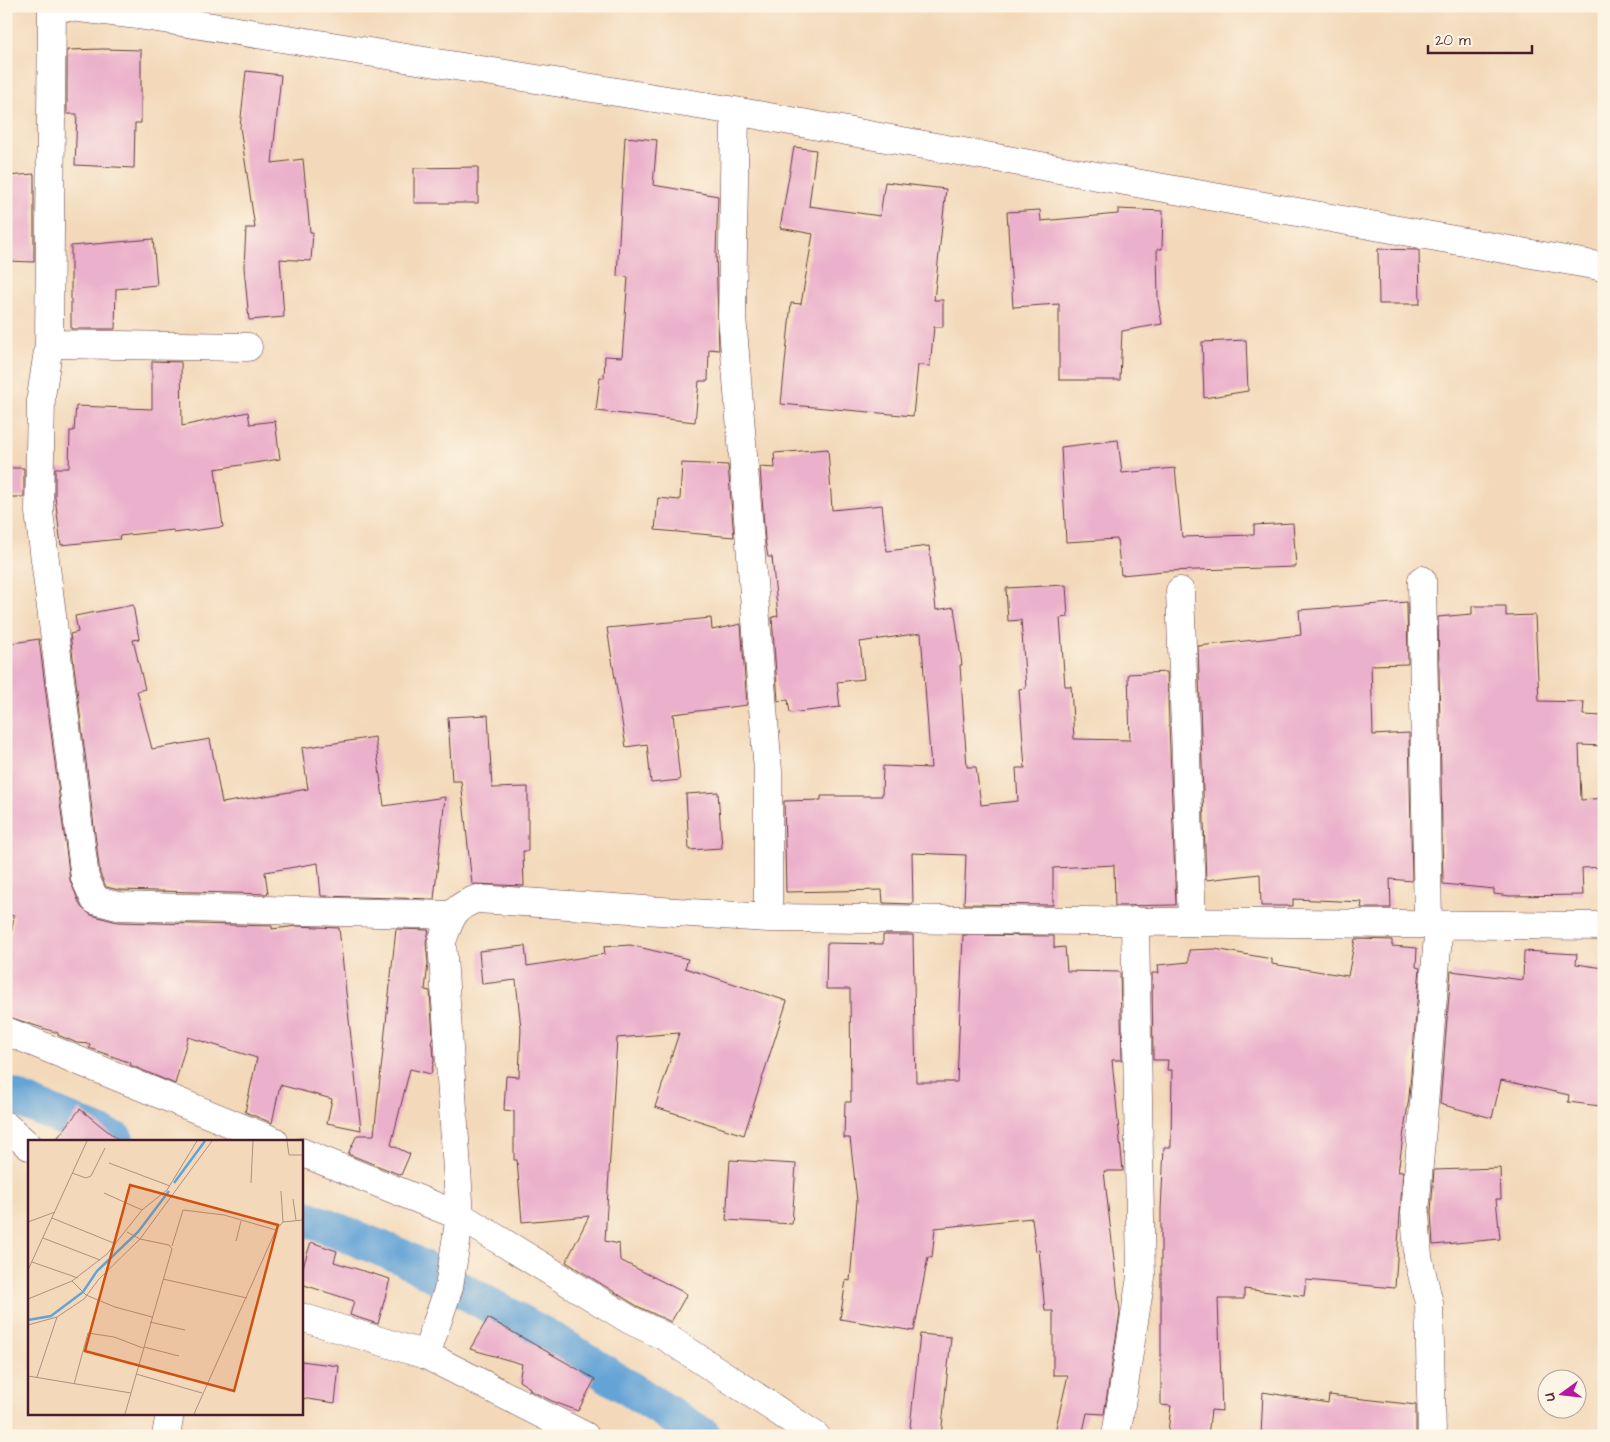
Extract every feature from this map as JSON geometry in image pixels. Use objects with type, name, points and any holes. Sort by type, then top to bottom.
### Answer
[{"type":"street","points":[[52,6],[48,344],[41,397],[39,512],[85,878],[95,900],[117,906],[452,915]]},
{"type":"street","points":[[62,6],[138,15],[735,111],[1604,267]]},
{"type":"street","points":[[735,111],[732,316],[768,771],[768,918]]},
{"type":"street","points":[[48,344],[248,347]]},
{"type":"street","points":[[1422,580],[1434,924],[1415,1212],[1418,1257],[1429,1303],[1432,1436]]},
{"type":"street","points":[[1180,591],[1192,922]]},
{"type":"street","points":[[426,1355],[450,1287],[458,1228],[442,941],[452,915],[463,904],[477,900],[768,918],[1604,926]]},
{"type":"street","points":[[1116,1436],[1141,1277],[1135,921]]},
{"type":"street","points":[[6,1031],[272,1140]]},
{"type":"street","points":[[6,1126],[28,1145]]},
{"type":"street","points":[[302,1152],[458,1228],[630,1320],[666,1337],[816,1436]]},
{"type":"street","points":[[302,1317],[426,1355],[559,1429],[585,1436]]},
{"type":"street","points":[[166,1436],[170,1414]]},
{"type":"building","points":[[67,50],[141,50],[141,123],[135,123],[134,168],[75,165],[77,114],[67,114]]},
{"type":"building","points":[[246,71],[281,75],[272,163],[303,159],[310,232],[313,232],[311,261],[280,259],[284,317],[249,320],[244,267],[246,228],[255,228],[240,127]]},
{"type":"building","points":[[625,137],[657,140],[653,185],[718,196],[716,253],[719,350],[709,349],[708,381],[699,381],[695,422],[596,411],[600,377],[604,378],[605,356],[622,357],[628,277],[617,276]]},
{"type":"building","points":[[794,147],[816,150],[809,206],[880,216],[885,182],[946,189],[934,300],[943,300],[943,327],[934,327],[930,366],[918,365],[913,416],[781,404],[791,303],[801,304],[813,234],[780,228]]},
{"type":"building","points":[[478,167],[478,203],[414,203],[414,168]]},
{"type":"building","points":[[34,174],[34,262],[6,261],[6,176]]},
{"type":"building","points":[[1118,209],[1163,211],[1162,249],[1157,249],[1158,300],[1162,324],[1122,331],[1120,380],[1059,380],[1059,304],[1013,307],[1007,212],[1040,210],[1041,221],[1118,214]]},
{"type":"building","points":[[153,239],[157,285],[116,289],[115,329],[71,329],[71,246]]},
{"type":"building","points":[[1378,249],[1419,250],[1420,304],[1379,304]]},
{"type":"building","points":[[1246,340],[1248,391],[1204,398],[1202,342]]},
{"type":"building","points":[[152,361],[181,362],[182,426],[248,412],[250,424],[275,421],[280,459],[215,469],[223,527],[174,533],[173,530],[119,536],[120,539],[61,545],[55,497],[55,468],[69,468],[70,431],[74,431],[76,406],[152,409]]},
{"type":"building","points":[[1118,440],[1122,473],[1175,468],[1182,537],[1254,535],[1254,525],[1293,523],[1296,567],[1164,571],[1121,575],[1117,539],[1066,542],[1061,447]]},
{"type":"building","points":[[828,449],[832,510],[882,505],[887,551],[929,546],[936,610],[954,607],[962,665],[960,665],[967,767],[976,767],[981,805],[1018,801],[1016,768],[1025,768],[1019,689],[1026,688],[1021,620],[1008,621],[1006,588],[1066,585],[1068,617],[1060,618],[1065,686],[1071,686],[1074,739],[1130,740],[1128,674],[1167,672],[1176,905],[1115,906],[1114,865],[1053,868],[1053,905],[964,904],[966,855],[912,853],[913,904],[883,903],[882,890],[786,892],[784,801],[821,800],[821,796],[882,796],[883,766],[931,768],[921,633],[860,642],[864,679],[837,682],[840,707],[790,713],[788,700],[778,701],[772,617],[778,616],[772,557],[768,557],[765,540],[760,467],[775,468],[774,453]]},
{"type":"building","points":[[682,463],[728,465],[734,537],[655,530],[658,498],[680,500]]},
{"type":"building","points":[[6,468],[24,468],[24,497],[6,497]]},
{"type":"building","points":[[1407,602],[1408,664],[1371,665],[1373,735],[1409,733],[1412,881],[1390,879],[1391,908],[1361,908],[1362,902],[1293,899],[1293,906],[1261,906],[1260,874],[1206,880],[1198,646],[1301,635],[1299,610]]},
{"type":"building","points":[[133,605],[139,639],[133,640],[145,689],[137,691],[152,749],[210,739],[222,803],[308,789],[302,748],[375,737],[384,806],[445,797],[434,899],[321,896],[318,863],[265,872],[268,894],[119,890],[106,887],[100,874],[70,634],[78,632],[75,616]]},
{"type":"building","points":[[1472,606],[1506,606],[1506,616],[1535,615],[1539,701],[1584,702],[1583,715],[1604,716],[1604,746],[1579,745],[1581,800],[1604,798],[1604,867],[1582,868],[1583,895],[1510,896],[1494,894],[1494,889],[1443,884],[1438,617],[1472,614]]},
{"type":"building","points":[[711,618],[712,630],[741,624],[747,705],[673,714],[680,780],[651,783],[647,744],[626,747],[607,628]]},
{"type":"building","points":[[39,639],[70,880],[81,907],[91,915],[117,922],[272,926],[272,929],[297,926],[339,928],[361,1130],[327,1123],[332,1099],[280,1085],[272,1123],[245,1112],[257,1058],[188,1037],[175,1084],[130,1065],[131,1063],[89,1048],[90,1044],[77,1043],[58,1035],[58,1033],[6,1016],[6,965],[14,916],[6,915],[6,644]]},
{"type":"building","points":[[488,715],[492,788],[528,787],[528,851],[523,851],[524,886],[472,884],[461,781],[452,781],[448,717]]},
{"type":"building","points":[[718,792],[722,848],[689,850],[686,794]]},
{"type":"building","points":[[396,929],[429,930],[426,942],[428,963],[425,990],[430,991],[433,1037],[431,1044],[433,1044],[434,1061],[431,1074],[410,1069],[391,1145],[410,1154],[401,1175],[348,1154],[357,1135],[374,1135]]},
{"type":"building","points":[[883,935],[913,935],[916,1082],[957,1082],[963,935],[1054,936],[1054,948],[1065,947],[1067,971],[1120,972],[1122,1060],[1112,1060],[1123,1171],[1104,1171],[1120,1313],[1104,1414],[1087,1413],[1082,1436],[1054,1436],[1068,1375],[1053,1375],[1053,1311],[1045,1311],[1039,1250],[1036,1251],[1032,1218],[935,1228],[932,1258],[928,1257],[914,1331],[840,1319],[846,1280],[850,1281],[857,1200],[850,1138],[844,1138],[845,1102],[851,1102],[850,989],[826,989],[827,943],[883,944]]},
{"type":"building","points":[[1355,939],[1392,940],[1392,946],[1417,948],[1416,967],[1420,968],[1409,1097],[1398,1172],[1403,1171],[1395,1288],[1306,1280],[1304,1296],[1244,1289],[1244,1299],[1218,1299],[1222,1411],[1211,1410],[1208,1436],[1168,1432],[1171,1406],[1161,1405],[1161,1210],[1164,1147],[1171,1147],[1172,1070],[1167,1070],[1168,1060],[1153,1060],[1152,973],[1159,973],[1158,965],[1189,962],[1189,950],[1215,949],[1272,959],[1272,964],[1348,976]]},
{"type":"building","points":[[630,945],[688,959],[685,968],[787,1001],[744,1135],[655,1107],[679,1033],[617,1038],[605,1241],[619,1244],[620,1260],[687,1294],[671,1322],[637,1306],[566,1262],[589,1216],[522,1222],[517,1160],[514,1160],[514,1111],[504,1110],[506,1076],[519,1077],[521,1028],[516,980],[482,984],[479,951],[525,946],[527,966],[605,954],[604,947]]},
{"type":"building","points":[[1524,951],[1577,954],[1576,964],[1604,968],[1604,1082],[1600,1106],[1568,1102],[1569,1095],[1501,1080],[1492,1118],[1440,1104],[1451,971],[1523,980]]},
{"type":"building","points":[[80,1109],[119,1140],[56,1140]]},
{"type":"building","points":[[730,1160],[796,1164],[792,1224],[726,1220]]},
{"type":"building","points":[[1500,1168],[1501,1199],[1496,1199],[1500,1239],[1433,1245],[1431,1212],[1434,1170]]},
{"type":"building","points":[[311,1242],[337,1251],[334,1262],[390,1279],[378,1324],[350,1315],[354,1301],[302,1284],[302,1270]]},
{"type":"building","points":[[488,1318],[595,1379],[578,1411],[529,1390],[530,1388],[519,1381],[522,1364],[470,1349]]},
{"type":"building","points":[[920,1334],[951,1337],[941,1436],[909,1436]]},
{"type":"building","points":[[302,1361],[339,1366],[335,1403],[302,1398]]},
{"type":"building","points":[[1263,1392],[1328,1403],[1329,1395],[1416,1405],[1416,1436],[1261,1436]]},
{"type":"waterway","points":[[6,1094],[116,1140]]},
{"type":"waterway","points":[[302,1216],[402,1257],[555,1341],[704,1436]]}]
